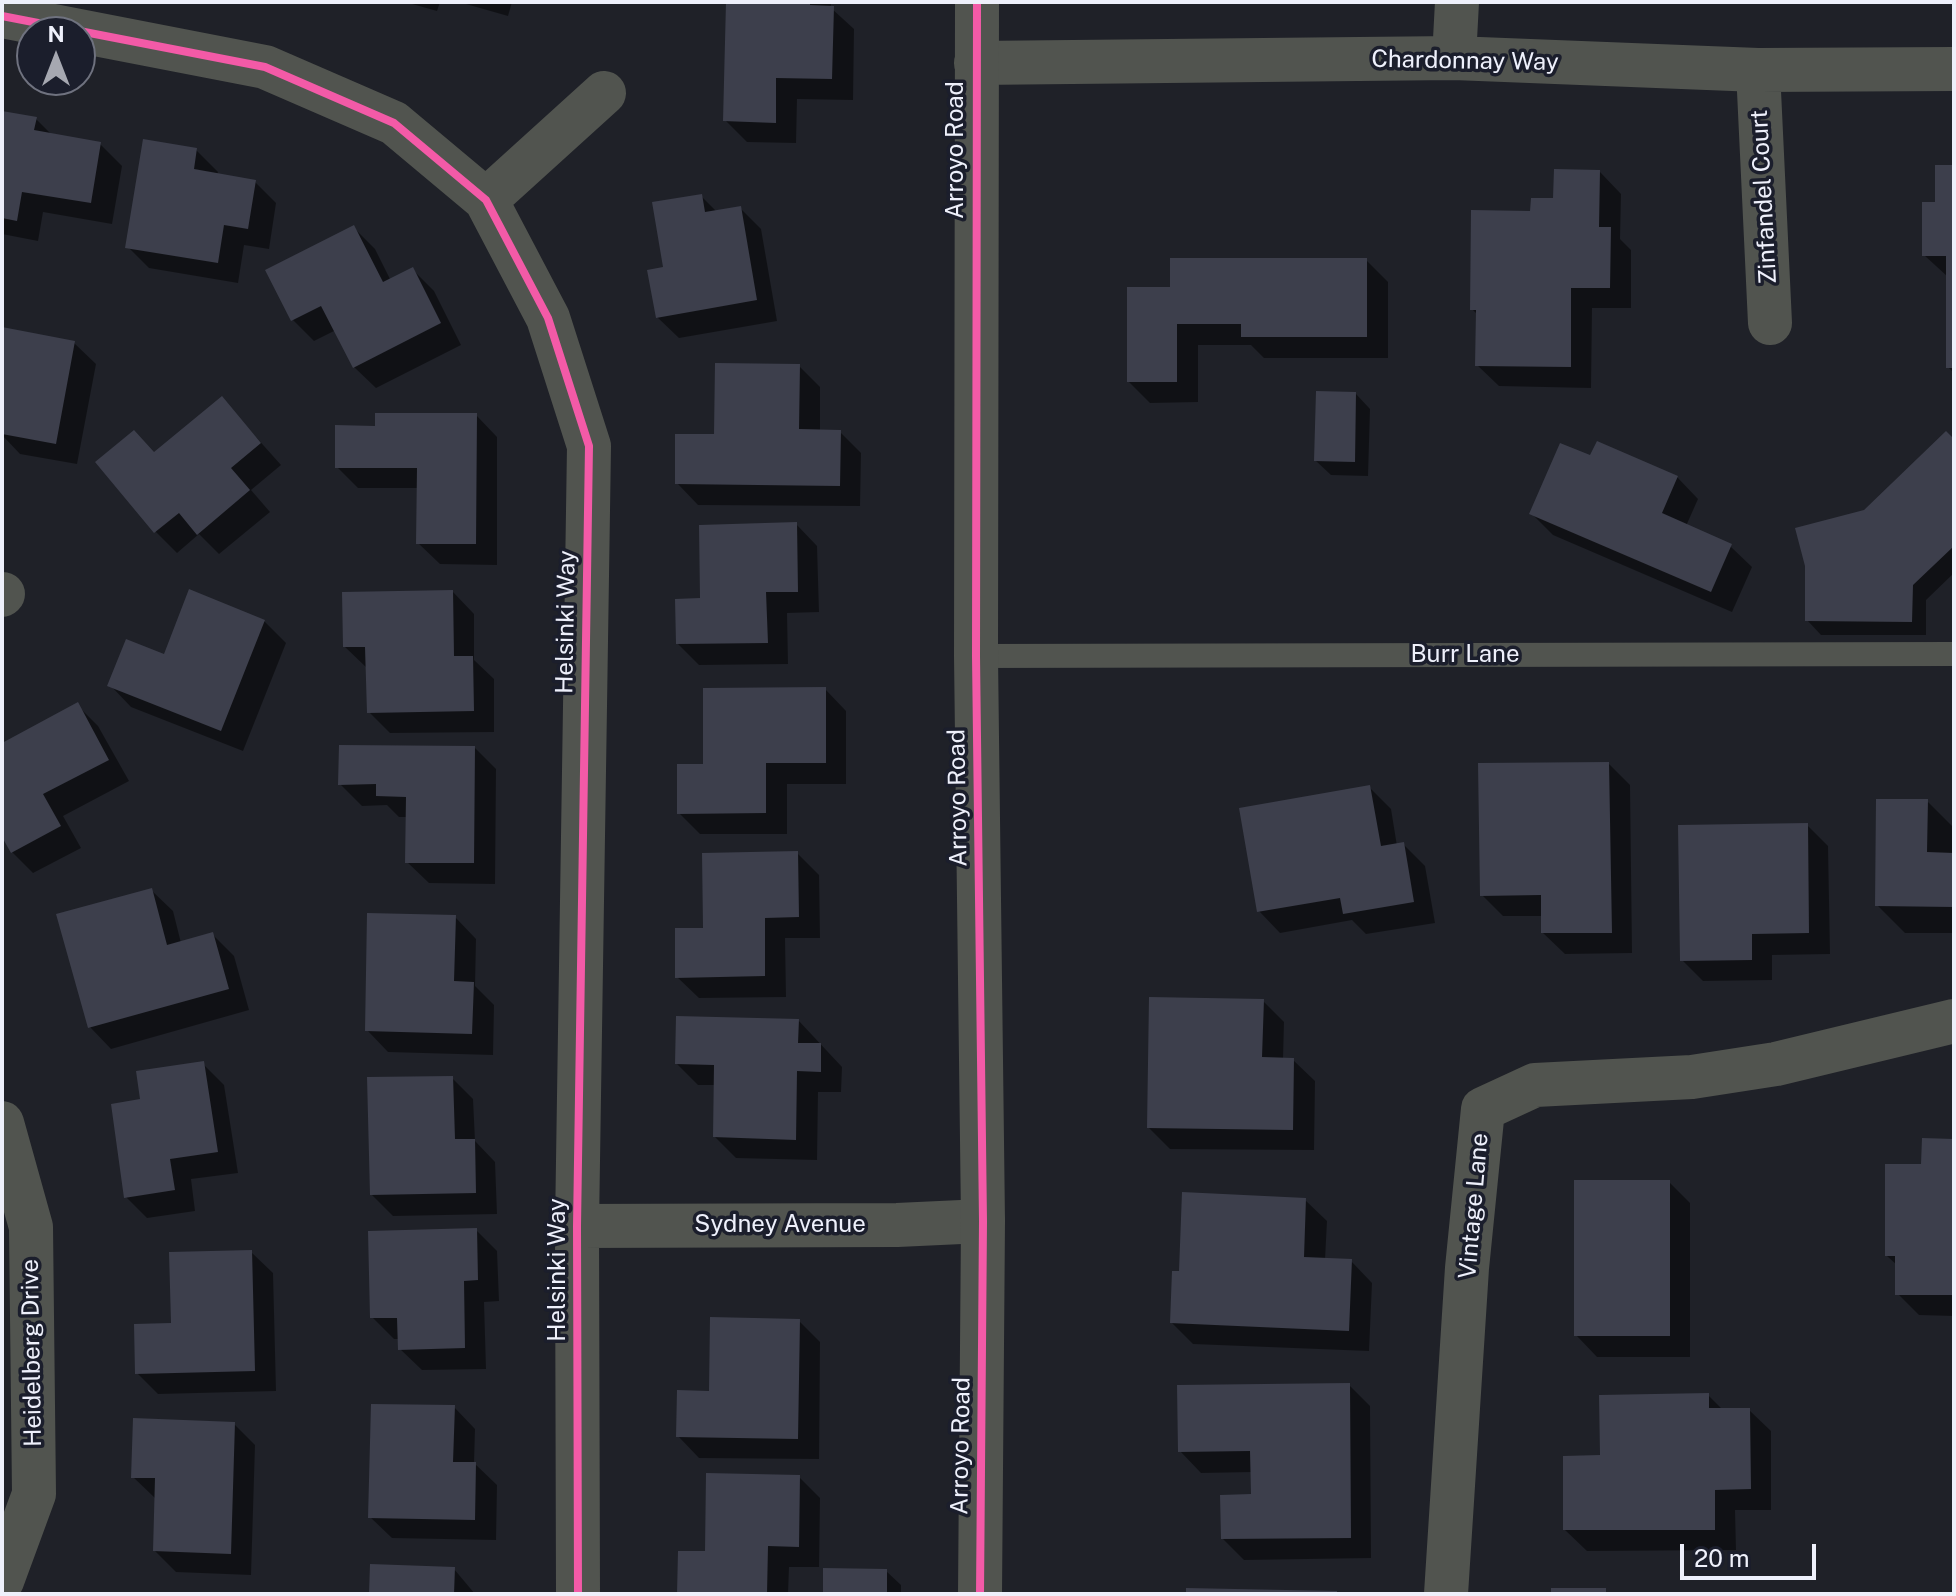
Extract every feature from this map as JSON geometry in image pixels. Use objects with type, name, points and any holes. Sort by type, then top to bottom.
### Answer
[{"type":"street","name":"Arroyo Road","points":[[977,2],[976,656],[983,1221],[980,1594]]},
{"type":"street","points":[[1454,58],[1457,2]]},
{"type":"street","name":"Helsinki Way","points":[[2,16],[265,67],[394,123],[486,200],[548,318],[589,446],[577,1226],[578,1594]]},
{"type":"street","name":"Chardonnay Way","points":[[976,63],[1454,58],[1758,70],[1954,69]]},
{"type":"street","name":"Zinfandel Court","points":[[1758,70],[1770,323]]},
{"type":"street","points":[[486,200],[604,93]]},
{"type":"street","name":"Vintage Lane","points":[[1446,1594],[1467,1268],[1483,1109],[1535,1085],[1692,1077],[1776,1064],[1954,1021]]},
{"type":"street","name":"Heidelberg Drive","points":[[2,1123],[31,1227],[34,1494],[2,1581]]},
{"type":"street","name":"Sydney Avenue","points":[[577,1226],[897,1225],[983,1221]]},
{"type":"lane","name":"Burr Lane","points":[[976,656],[1954,654]]},
{"type":"building","points":[[726,2],[810,2],[810,5],[834,6],[832,79],[776,78],[776,123],[723,121]]},
{"type":"building","points":[[2,111],[37,117],[34,130],[101,142],[91,203],[22,192],[17,221],[2,218]]},
{"type":"building","points":[[143,139],[197,148],[194,169],[256,180],[248,229],[224,225],[218,263],[125,248]]},
{"type":"building","points":[[1935,165],[1954,165],[1954,368],[1946,368],[1946,256],[1922,256],[1922,202],[1935,202]]},
{"type":"building","points":[[1554,169],[1600,170],[1599,227],[1611,227],[1610,288],[1571,288],[1571,367],[1475,366],[1476,310],[1470,310],[1471,210],[1530,211],[1531,198],[1553,198]]},
{"type":"building","points":[[702,194],[705,212],[741,206],[757,300],[656,318],[647,270],[663,267],[652,202]]},
{"type":"building","points":[[354,225],[383,282],[413,267],[441,323],[353,368],[321,306],[291,321],[265,270]]},
{"type":"building","points":[[1170,258],[1367,258],[1367,337],[1241,337],[1241,324],[1177,324],[1177,382],[1127,382],[1127,287],[1170,287]]},
{"type":"building","points":[[2,327],[75,341],[56,444],[2,434]]},
{"type":"building","points":[[715,363],[800,364],[799,429],[841,430],[840,486],[675,484],[675,434],[714,434]]},
{"type":"building","points":[[1316,391],[1356,392],[1355,462],[1314,461]]},
{"type":"building","points":[[222,396],[261,443],[231,468],[250,490],[197,535],[179,513],[154,533],[95,462],[134,430],[154,452]]},
{"type":"building","points":[[375,413],[477,413],[476,544],[416,544],[417,468],[335,468],[335,425],[375,426]]},
{"type":"building","points":[[1946,431],[1954,439],[1954,546],[1913,585],[1912,622],[1805,621],[1805,566],[1795,528],[1864,510]]},
{"type":"building","points":[[1597,441],[1678,476],[1662,513],[1732,544],[1711,592],[1529,514],[1560,443],[1590,455]]},
{"type":"building","points":[[797,522],[798,592],[766,592],[768,643],[676,644],[675,599],[700,598],[699,525]]},
{"type":"building","points":[[189,589],[265,620],[221,731],[107,686],[126,639],[164,654]]},
{"type":"building","points":[[453,590],[454,656],[473,656],[474,711],[367,713],[365,647],[343,647],[342,592]]},
{"type":"building","points":[[826,687],[826,763],[766,763],[766,813],[677,814],[677,764],[703,764],[703,688]]},
{"type":"building","points":[[78,702],[109,760],[43,794],[61,826],[11,853],[2,837],[2,743]]},
{"type":"building","points":[[339,745],[475,746],[474,863],[405,863],[406,797],[376,796],[376,784],[338,785]]},
{"type":"building","points":[[1609,762],[1612,933],[1541,933],[1541,895],[1480,896],[1478,763]]},
{"type":"building","points":[[1370,785],[1381,846],[1404,842],[1414,902],[1343,914],[1340,898],[1257,912],[1239,808]]},
{"type":"building","points":[[1876,799],[1928,799],[1927,852],[1954,853],[1954,907],[1875,906]]},
{"type":"building","points":[[1808,823],[1809,933],[1752,934],[1752,960],[1680,961],[1678,825]]},
{"type":"building","points":[[798,851],[799,917],[765,918],[765,976],[675,978],[675,928],[703,928],[702,853]]},
{"type":"building","points":[[152,888],[167,945],[213,932],[229,989],[88,1028],[56,914]]},
{"type":"building","points":[[367,913],[456,915],[454,981],[474,982],[472,1034],[365,1031]]},
{"type":"building","points":[[1149,997],[1264,999],[1262,1057],[1294,1058],[1293,1130],[1147,1128]]},
{"type":"building","points":[[676,1016],[799,1019],[798,1043],[821,1043],[821,1072],[797,1071],[796,1140],[713,1137],[714,1065],[675,1064]]},
{"type":"building","points":[[204,1061],[218,1152],[170,1159],[175,1190],[124,1198],[111,1104],[140,1099],[136,1071]]},
{"type":"building","points":[[453,1076],[455,1139],[475,1139],[476,1193],[370,1195],[367,1077]]},
{"type":"building","points":[[1922,1138],[1954,1139],[1954,1295],[1895,1295],[1895,1256],[1885,1256],[1885,1164],[1921,1164]]},
{"type":"building","points":[[1574,1180],[1670,1180],[1670,1336],[1574,1336]]},
{"type":"building","points":[[1182,1192],[1306,1198],[1304,1257],[1352,1259],[1349,1331],[1170,1323],[1172,1271],[1179,1271]]},
{"type":"building","points":[[477,1228],[478,1280],[464,1281],[465,1348],[398,1350],[397,1318],[370,1318],[368,1231]]},
{"type":"building","points":[[252,1250],[255,1371],[135,1374],[134,1324],[171,1323],[169,1252]]},
{"type":"building","points":[[710,1317],[800,1319],[798,1439],[676,1437],[677,1390],[709,1391]]},
{"type":"building","points":[[1350,1383],[1351,1538],[1221,1539],[1220,1495],[1251,1494],[1250,1451],[1178,1452],[1177,1385]]},
{"type":"building","points":[[1709,1393],[1709,1408],[1750,1408],[1751,1489],[1715,1490],[1715,1530],[1563,1530],[1563,1456],[1600,1455],[1599,1395]]},
{"type":"building","points":[[371,1404],[455,1405],[453,1462],[476,1462],[475,1520],[368,1518]]},
{"type":"building","points":[[133,1418],[235,1422],[231,1554],[153,1551],[155,1478],[131,1478]]},
{"type":"building","points":[[706,1473],[800,1475],[799,1547],[768,1546],[767,1594],[677,1594],[678,1551],[705,1551]]},
{"type":"building","points":[[370,1564],[455,1567],[454,1594],[369,1594]]},
{"type":"building","points":[[823,1568],[887,1569],[887,1594],[823,1594]]},
{"type":"building","points":[[1186,1588],[1337,1591],[1337,1594],[1186,1594]]},
{"type":"building","points":[[1551,1588],[1606,1588],[1606,1594],[1551,1594]]},
{"type":"cycle path","points":[[977,2],[976,656],[983,1221],[980,1594]]},
{"type":"cycle path","points":[[2,16],[265,67],[394,123],[486,200],[548,318],[589,446],[577,1226],[578,1594]]}]
